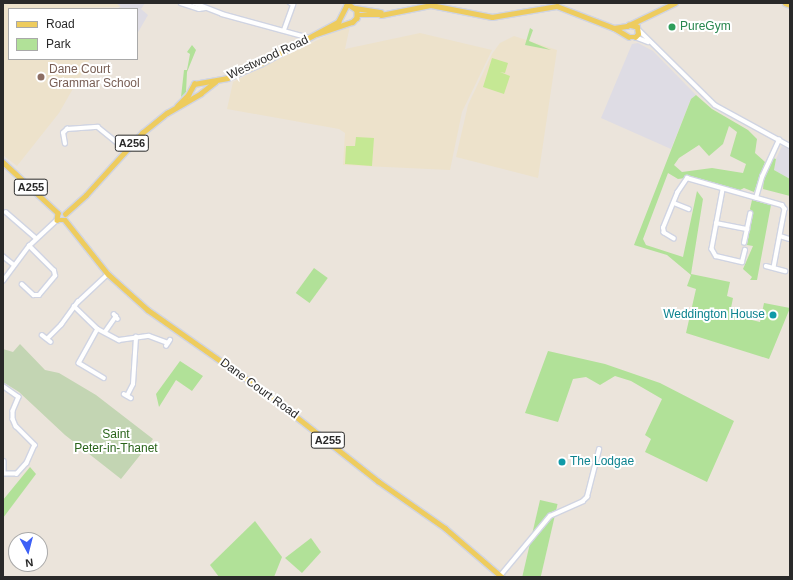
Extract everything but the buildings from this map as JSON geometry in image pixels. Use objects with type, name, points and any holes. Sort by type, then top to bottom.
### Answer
[{"type":"main road","points":[[626,34],[628,26],[645,16],[675,3]]},
{"type":"main road","points":[[785,3],[790,5]]},
{"type":"main road","points":[[350,22],[341,17],[345,5],[385,13]]},
{"type":"main road","points":[[354,6],[358,16],[431,5],[492,17],[558,6],[614,28],[629,37],[635,37],[645,16]]},
{"type":"main road","name":"Westwood Road","points":[[200,83],[217,80],[260,64],[318,34],[350,22],[358,16]]},
{"type":"main road","name":"Westwood Road","points":[[318,34],[341,17]]},
{"type":"main road","points":[[614,28],[628,26],[638,28]]},
{"type":"main road","name":"Westwood Road","points":[[198,95],[217,80]]},
{"type":"main road","points":[[198,95],[191,90],[194,84],[200,83],[203,90]]},
{"type":"main road","name":"A256","points":[[177,106],[191,90]]},
{"type":"main road","name":"A256","points":[[65,214],[147,129],[177,106],[198,95]]},
{"type":"main road","name":"A255","points":[[3,162],[58,213]]},
{"type":"main road","points":[[58,213],[65,214],[65,220],[57,220],[58,213]]},
{"type":"main road","name":"Dane Court Road","points":[[65,220],[108,274],[158,318],[261,389],[378,481],[446,528],[501,576]]},
{"type":"street","points":[[181,3],[199,9],[206,8]]},
{"type":"street","points":[[194,3],[206,8],[310,38]]},
{"type":"street","points":[[284,30],[293,5],[290,3]]},
{"type":"street","points":[[638,28],[651,44],[715,105],[790,146]]},
{"type":"street","points":[[635,37],[651,44]]},
{"type":"street","points":[[65,144],[64,130],[69,128],[98,126],[126,150]]},
{"type":"street","points":[[58,138],[64,137]]},
{"type":"street","points":[[756,198],[762,176],[779,140]]},
{"type":"street","points":[[674,239],[662,230],[687,178],[723,190],[790,206]]},
{"type":"street","points":[[723,190],[712,249],[716,256],[742,262],[745,250]]},
{"type":"street","points":[[674,203],[689,209]]},
{"type":"street","points":[[774,268],[785,206]]},
{"type":"street","points":[[9,213],[36,238]]},
{"type":"street","points":[[744,243],[750,214]]},
{"type":"street","points":[[3,281],[36,238],[57,220]]},
{"type":"street","points":[[716,223],[747,229]]},
{"type":"street","points":[[780,236],[790,239]]},
{"type":"street","points":[[25,284],[34,295],[39,295],[55,276],[54,271],[29,246]]},
{"type":"street","points":[[3,256],[14,265]]},
{"type":"street","points":[[766,266],[785,271]]},
{"type":"street","points":[[47,339],[74,306],[108,274]]},
{"type":"street","points":[[74,306],[98,329],[119,340],[149,336],[168,343]]},
{"type":"street","points":[[105,332],[116,316]]},
{"type":"street","points":[[98,329],[77,363],[102,377],[98,380]]},
{"type":"street","points":[[42,335],[51,342]]},
{"type":"street","points":[[127,396],[133,384],[136,337]]},
{"type":"street","points":[[3,386],[19,397],[13,411],[13,419],[16,426],[35,445],[27,463],[17,474],[4,474],[4,461]]},
{"type":"street","points":[[501,576],[550,516],[583,501],[587,496],[599,450]]},
{"type":"shaded area","name":"Dane Court Grammar School","points":[[3,3],[116,3],[121,7],[8,8],[8,60],[89,60],[59,113],[17,166],[3,155]]},
{"type":"shaded area","points":[[116,3],[145,3],[141,9],[148,15],[138,32],[138,8],[119,8]]},
{"type":"shaded area","points":[[350,26],[345,49],[420,33],[492,50],[462,112],[450,170],[343,165],[345,133],[339,129],[227,109],[233,82],[334,32]]},
{"type":"shaded area","points":[[514,36],[557,50],[538,178],[456,157],[468,105],[492,54],[500,43]]},
{"type":"shaded area","points":[[638,43],[653,51],[696,95],[691,99],[671,149],[601,118],[632,44]]},
{"type":"shaded area","points":[[782,146],[790,150],[790,179],[774,170],[776,159]]},
{"type":"green space","points":[[530,28],[533,30],[529,41],[551,50],[525,45]]},
{"type":"green space","points":[[192,45],[196,50],[187,72],[186,92],[181,97],[184,70],[187,70],[190,54],[187,52]]},
{"type":"green space","points":[[492,58],[508,63],[505,73],[500,72],[510,76],[504,94],[483,87]]},
{"type":"green space","points":[[696,95],[712,109],[748,130],[757,139],[755,153],[765,162],[754,192],[744,188],[738,191],[706,184],[693,177],[678,179],[668,173],[643,239],[646,245],[683,257],[697,191],[703,199],[691,274],[730,282],[727,296],[733,298],[731,308],[742,310],[740,317],[760,322],[764,303],[790,308],[769,359],[686,333],[696,289],[687,286],[691,275],[667,255],[634,245],[691,99]],"holes":[[[729,126],[737,132],[730,156],[746,164],[743,173],[712,168],[682,172],[674,165],[679,158],[699,145],[709,156],[723,144]]]},
{"type":"green space","points":[[356,137],[374,138],[372,166],[345,164],[346,146],[355,146]]},
{"type":"green space","points":[[773,158],[776,159],[774,170],[790,179],[790,196],[763,189],[764,177]]},
{"type":"green space","points":[[752,200],[771,205],[757,280],[750,280],[752,277],[743,269],[753,246],[747,245],[753,213],[750,209]]},
{"type":"green space","points":[[314,268],[328,278],[310,303],[296,293]]},
{"type":"green space","name":"Saint Peter-in-Thanet","points":[[20,344],[45,370],[59,373],[96,395],[153,439],[121,479],[65,435],[19,392],[3,382],[3,349],[13,352]]},
{"type":"green space","points":[[548,351],[605,364],[660,383],[734,421],[707,482],[645,452],[651,439],[645,435],[662,399],[631,381],[615,376],[600,385],[586,377],[573,379],[558,422],[525,413]]},
{"type":"green space","points":[[180,361],[203,376],[192,391],[176,380],[159,407],[156,394]]},
{"type":"green space","points":[[30,467],[36,474],[3,518],[3,500]]},
{"type":"green space","points":[[540,500],[558,504],[541,577],[522,576]]},
{"type":"green space","points":[[255,521],[282,557],[274,577],[219,577],[210,565]]},
{"type":"green space","points":[[311,538],[321,552],[302,573],[285,558]]},
{"type":"place","name":"PureGym","points":[[672,27]]},
{"type":"place","name":"Dane Court Grammar School","points":[[41,77]]},
{"type":"place","name":"Weddington House","points":[[773,315]]},
{"type":"place","name":"The Lodgae","points":[[562,462]]}]
